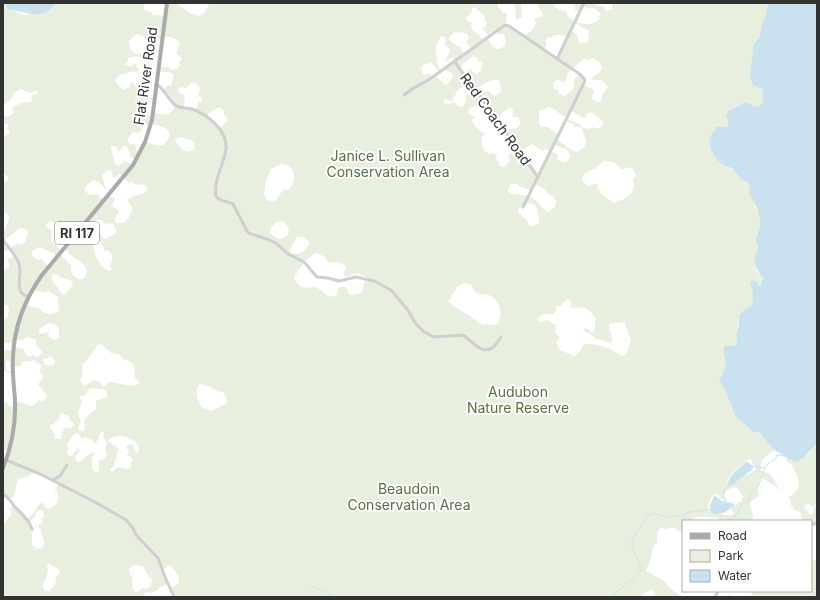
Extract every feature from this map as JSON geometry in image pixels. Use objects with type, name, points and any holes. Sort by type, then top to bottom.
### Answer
[{"type":"main road","name":"Flat River Road","points":[[3,468],[13,437],[15,417],[12,374],[14,344],[21,314],[42,275],[139,156],[149,133],[152,118],[167,3]]},
{"type":"street","points":[[557,59],[584,3]]},
{"type":"street","points":[[404,95],[430,79],[505,25],[509,26],[581,75],[585,80],[584,83],[523,207]]},
{"type":"street","name":"Red Coach Road","points":[[454,62],[538,177]]},
{"type":"street","points":[[156,84],[162,88],[175,105],[180,108],[194,110],[213,122],[220,129],[226,147],[216,185],[216,196],[220,200],[233,204],[245,230],[248,233],[267,239],[276,244],[288,254],[304,262],[317,277],[339,281],[355,277],[362,278],[374,281],[389,288],[407,309],[420,329],[431,335],[437,337],[445,335],[463,335],[477,347],[488,349],[492,348],[501,337]]},
{"type":"street","points":[[3,240],[19,263],[20,292],[29,297]]},
{"type":"street","points":[[6,460],[53,480],[95,502],[128,522],[136,535],[158,558],[164,577],[174,597]]},
{"type":"street","points":[[53,480],[60,476],[67,465]]},
{"type":"street","points":[[3,494],[9,498],[28,520],[32,529]]},
{"type":"green space","points":[[53,3],[146,3],[144,5],[144,10],[149,11],[154,15],[164,16],[166,3],[173,3],[196,16],[205,12],[209,6],[207,3],[498,3],[498,8],[501,9],[503,13],[507,14],[506,25],[524,36],[528,32],[531,32],[536,23],[534,19],[542,17],[543,14],[536,3],[554,3],[554,6],[559,10],[566,11],[568,17],[575,22],[590,24],[597,21],[599,18],[600,14],[598,11],[592,8],[588,9],[583,6],[579,12],[575,10],[574,5],[571,3],[595,3],[598,6],[604,6],[607,11],[612,9],[612,3],[768,3],[760,37],[754,43],[756,86],[762,89],[763,102],[759,107],[753,106],[747,102],[729,110],[727,126],[716,127],[709,139],[713,153],[725,166],[732,168],[742,180],[748,182],[750,196],[760,215],[759,230],[756,236],[759,250],[754,261],[757,272],[763,278],[760,287],[757,281],[752,280],[750,285],[753,292],[752,306],[738,319],[736,334],[737,342],[735,346],[725,345],[723,349],[726,367],[719,379],[726,392],[735,416],[753,432],[762,434],[774,447],[774,450],[762,461],[761,467],[762,471],[768,473],[773,478],[782,493],[774,485],[762,478],[760,479],[758,486],[759,496],[750,502],[753,517],[751,520],[718,520],[717,518],[696,517],[692,520],[682,520],[682,532],[673,527],[659,529],[657,534],[657,542],[653,547],[650,562],[646,571],[663,580],[669,587],[682,597],[656,597],[652,589],[638,597],[174,597],[171,588],[179,583],[179,576],[171,566],[168,566],[162,571],[167,584],[159,588],[157,591],[154,591],[152,594],[149,592],[145,593],[144,597],[3,597],[3,525],[11,515],[11,511],[9,509],[14,505],[28,519],[42,502],[46,508],[49,509],[55,506],[59,498],[57,492],[54,490],[59,484],[33,471],[30,476],[18,479],[14,496],[11,499],[4,495],[3,496],[3,468],[9,452],[3,450],[3,404],[6,402],[9,406],[14,406],[15,401],[31,406],[37,403],[38,400],[43,401],[48,397],[38,384],[43,378],[43,375],[40,373],[41,365],[34,360],[29,362],[25,361],[21,363],[21,366],[13,366],[12,361],[6,361],[6,371],[12,371],[12,373],[3,371],[3,350],[13,350],[14,347],[23,349],[30,357],[33,355],[37,358],[42,353],[42,350],[36,346],[36,340],[28,337],[22,340],[15,340],[13,344],[3,342],[3,320],[8,317],[9,308],[7,305],[3,305],[3,271],[9,267],[7,260],[14,256],[9,249],[3,253],[2,244],[2,236],[9,218],[9,215],[3,211],[3,185],[8,177],[3,173],[3,137],[10,133],[7,128],[9,125],[5,123],[3,124],[3,115],[6,117],[10,116],[14,112],[12,108],[16,105],[31,102],[31,96],[37,94],[38,92],[35,91],[30,93],[21,89],[14,93],[12,98],[3,105],[3,5],[23,15],[28,15]],"holes":[[[473,7],[485,17],[484,19],[487,24],[483,29],[488,35],[496,30],[499,34],[504,34],[506,41],[505,45],[502,48],[497,49],[491,44],[487,36],[483,39],[473,30],[471,26],[472,23],[466,18],[471,13]],[[575,23],[589,31],[588,41],[586,43],[580,43],[576,34],[571,31]],[[459,32],[467,34],[469,38],[466,42],[471,48],[463,54],[460,47],[449,40],[449,37],[453,33]],[[137,34],[143,36],[145,40],[149,38],[162,39],[162,37],[170,37],[176,39],[180,43],[176,54],[182,59],[179,62],[180,66],[177,69],[172,70],[168,67],[159,67],[158,71],[172,73],[174,76],[171,85],[164,89],[176,106],[168,114],[153,113],[152,115],[147,115],[147,101],[149,99],[154,100],[154,98],[142,98],[140,95],[143,90],[138,89],[132,82],[130,87],[124,90],[115,81],[119,76],[125,73],[139,72],[136,64],[132,66],[126,66],[124,64],[128,61],[128,58],[137,56],[140,58],[149,57],[142,53],[136,54],[131,51],[129,41]],[[554,35],[563,35],[567,38],[557,58],[544,49],[547,45],[545,41],[547,38]],[[441,36],[445,37],[445,44],[450,50],[445,62],[452,57],[456,60],[445,69],[451,73],[453,77],[448,84],[445,85],[435,75],[433,77],[429,73],[426,75],[423,74],[421,69],[423,65],[431,62],[439,72],[441,70],[438,64],[436,52]],[[473,56],[477,58],[478,62],[481,61],[483,63],[481,71],[476,74],[470,68],[463,73],[459,68]],[[592,58],[600,62],[602,68],[599,73],[589,79],[603,81],[608,87],[603,93],[601,101],[597,102],[592,99],[594,90],[583,85],[584,79],[579,74],[574,80],[572,90],[565,96],[559,94],[558,90],[553,88],[554,82],[558,80],[564,82],[569,71],[584,59],[589,60]],[[492,80],[498,80],[500,81],[501,91],[494,96],[489,91],[484,92],[479,96],[476,92],[466,95],[466,101],[463,107],[458,106],[454,102],[450,104],[443,103],[445,99],[453,101],[453,97],[457,90],[469,83],[474,89]],[[191,83],[196,83],[200,88],[198,95],[202,98],[201,102],[197,102],[198,105],[195,110],[184,107],[185,95],[178,92],[180,87],[187,88]],[[482,100],[497,120],[503,112],[510,107],[513,110],[512,117],[518,117],[521,123],[517,128],[509,129],[505,132],[517,148],[508,155],[510,161],[505,167],[501,166],[496,159],[497,155],[492,153],[489,154],[484,150],[482,139],[485,133],[475,127],[472,120],[475,116],[472,116],[468,112],[469,109]],[[219,107],[224,111],[224,115],[228,120],[220,128],[207,117],[209,113]],[[549,107],[568,118],[571,111],[586,118],[587,114],[591,112],[601,119],[603,123],[598,129],[593,127],[589,129],[583,128],[581,125],[567,119],[566,121],[574,124],[575,127],[580,127],[586,139],[586,144],[584,147],[576,152],[568,148],[557,139],[559,135],[548,127],[542,127],[539,124],[539,111]],[[144,124],[162,127],[167,130],[170,135],[161,146],[146,142],[140,153],[136,150],[135,143],[131,145],[128,142],[128,138],[133,132],[140,133]],[[180,137],[193,141],[195,144],[194,149],[190,152],[182,150],[175,140]],[[532,144],[542,152],[545,149],[551,151],[538,176],[520,151]],[[554,145],[568,150],[570,157],[568,160],[563,162],[558,160],[557,154],[551,151]],[[111,146],[116,146],[119,152],[123,146],[127,147],[130,153],[129,155],[136,160],[132,165],[125,161],[118,166],[115,164]],[[603,161],[614,162],[622,170],[629,167],[633,169],[636,175],[633,180],[634,185],[632,192],[622,200],[614,203],[602,195],[597,187],[597,183],[588,186],[582,179],[585,173],[596,168]],[[281,164],[286,164],[289,166],[294,173],[294,182],[292,186],[289,189],[283,190],[276,200],[271,202],[267,200],[264,194],[266,181],[271,169]],[[107,170],[109,170],[112,171],[113,178],[119,174],[129,183],[132,182],[136,185],[140,184],[146,186],[148,189],[140,195],[134,195],[127,199],[133,209],[128,219],[122,223],[115,221],[119,212],[112,205],[115,199],[109,195],[105,199],[99,197],[97,194],[89,195],[84,190],[88,184],[94,180],[107,189],[102,176]],[[511,183],[517,184],[531,191],[535,184],[545,189],[557,202],[554,208],[548,212],[532,197],[510,193],[508,190]],[[526,203],[533,204],[535,205],[538,213],[539,223],[534,226],[530,226],[518,212],[519,208]],[[96,220],[102,220],[106,225],[110,223],[113,224],[116,231],[115,234],[105,239],[93,227],[93,222]],[[51,221],[56,224],[55,230],[65,236],[69,241],[65,248],[67,251],[86,267],[87,273],[83,279],[77,278],[71,272],[71,266],[60,254],[62,251],[51,241],[52,231],[46,226],[47,223]],[[282,221],[287,226],[289,232],[283,238],[279,239],[270,233],[272,226]],[[20,228],[24,228],[28,231],[25,242],[21,245],[18,244],[9,248],[4,241]],[[297,237],[304,237],[310,243],[305,250],[297,254],[291,253],[290,249]],[[93,241],[100,241],[105,251],[109,251],[113,256],[110,266],[112,269],[109,271],[102,266],[96,256],[92,244]],[[40,247],[53,252],[56,257],[48,267],[42,259],[39,260],[34,258],[32,255],[33,250]],[[317,253],[325,257],[328,263],[336,262],[344,264],[346,268],[343,274],[345,277],[358,273],[366,277],[362,292],[351,295],[346,287],[342,286],[339,288],[336,295],[330,297],[316,287],[301,287],[294,279],[297,272],[311,256]],[[53,274],[57,274],[60,277],[70,280],[73,286],[66,294],[62,294],[52,279]],[[464,283],[471,285],[477,293],[492,296],[497,301],[500,311],[499,322],[495,325],[483,325],[448,302],[458,286]],[[33,290],[45,293],[49,291],[58,297],[59,309],[57,312],[47,314],[39,308],[26,304]],[[569,299],[571,301],[571,308],[587,309],[596,318],[594,332],[591,332],[587,328],[583,329],[585,332],[589,333],[596,339],[612,343],[609,324],[624,322],[631,340],[626,355],[622,356],[615,351],[594,344],[585,344],[580,352],[574,356],[560,350],[556,343],[560,338],[555,332],[556,325],[547,320],[541,322],[536,319],[544,314],[554,314],[556,311],[556,306],[562,306],[565,301]],[[49,323],[55,324],[59,328],[59,338],[55,340],[50,338],[48,336],[49,332],[42,334],[39,333],[39,329]],[[101,344],[111,353],[119,354],[124,360],[130,362],[134,369],[135,378],[139,384],[127,385],[108,382],[107,385],[103,387],[99,381],[94,380],[85,386],[83,385],[80,379],[83,375],[82,365],[96,347]],[[52,357],[55,360],[55,364],[51,366],[44,364],[43,359]],[[200,384],[206,386],[224,393],[227,403],[211,411],[202,407],[199,402],[197,392]],[[90,388],[104,389],[107,393],[107,397],[96,401],[96,410],[85,420],[85,430],[80,431],[78,428],[81,421],[78,413],[82,402],[79,397],[85,395]],[[61,413],[69,416],[70,421],[73,422],[74,425],[70,429],[63,429],[61,439],[54,439],[55,435],[50,427],[50,425],[54,424],[60,417],[59,416]],[[102,431],[104,433],[103,437],[107,442],[105,451],[107,454],[105,459],[99,460],[98,472],[95,472],[92,468],[94,452],[86,456],[80,462],[75,458],[80,450],[78,448],[72,456],[67,454],[67,444],[73,435],[78,433],[82,439],[85,437],[92,439],[94,443],[96,443]],[[118,436],[125,436],[135,441],[139,450],[137,453],[135,452],[133,444],[127,445],[126,447],[129,452],[127,455],[131,457],[132,460],[131,467],[127,469],[118,467],[112,472],[110,469],[115,465],[114,462],[117,459],[116,456],[119,449],[108,441],[109,439]],[[750,458],[756,469],[750,474],[744,476],[729,486],[727,481],[732,473]],[[734,487],[738,489],[743,497],[741,501],[733,506],[729,504],[724,495],[726,491]],[[714,494],[720,496],[734,513],[731,515],[725,515],[708,510],[710,500]],[[41,510],[44,512],[42,523],[38,525],[45,543],[42,548],[37,549],[32,545],[32,532],[34,533],[30,521],[34,518],[37,511]],[[48,563],[58,569],[60,573],[56,578],[55,585],[49,591],[46,591],[43,588],[48,572]],[[134,565],[143,566],[148,576],[152,579],[151,586],[147,589],[144,588],[136,592],[133,590],[133,578],[129,572],[129,568]]]},
{"type":"green space","points":[[512,3],[521,3],[522,17],[516,20],[515,7]]},
{"type":"green space","points":[[817,444],[817,501],[815,506],[817,512],[817,523],[812,525],[812,520],[802,519],[800,512],[794,510],[793,507],[790,507],[790,499],[788,497],[793,495],[799,487],[798,477],[792,465],[786,461],[789,458],[795,462],[808,454],[810,449]],"holes":[[[807,504],[814,507],[813,514],[811,515],[804,508],[804,506]]]},
{"type":"green space","points":[[817,558],[817,597],[750,597],[753,592],[812,592],[812,562]]},
{"type":"water","points":[[4,3],[56,3],[45,12],[34,14],[8,9]]},
{"type":"water","points":[[768,3],[817,3],[817,444],[802,459],[795,462],[787,459],[785,456],[774,450],[760,433],[753,432],[735,416],[726,392],[719,379],[726,367],[723,349],[725,345],[735,346],[737,342],[736,334],[740,315],[752,306],[753,292],[750,285],[752,280],[757,281],[760,287],[763,278],[757,270],[754,260],[758,250],[756,241],[760,220],[756,206],[749,194],[750,188],[748,182],[742,180],[732,168],[725,166],[717,160],[711,150],[709,139],[716,127],[727,126],[728,120],[726,116],[729,110],[747,102],[753,106],[759,107],[763,102],[762,89],[753,85],[750,76],[754,43],[760,37],[761,27]]},
{"type":"water","points":[[746,462],[753,466],[753,469],[732,485],[728,486],[731,476]]},
{"type":"water","points":[[714,496],[722,501],[735,504],[724,513],[711,513],[710,505]]},
{"type":"waterway","points":[[753,466],[764,468],[771,461],[775,460],[777,455],[785,456]]},
{"type":"waterway","points":[[728,520],[735,517],[742,505],[749,499],[751,493],[759,485],[765,467]]},
{"type":"waterway","points":[[720,499],[723,497],[724,490],[728,486]]},
{"type":"waterway","points":[[610,597],[642,570],[632,544],[634,536],[647,516],[653,513],[675,517],[689,512],[710,509]]},
{"type":"waterway","points":[[310,586],[334,597]]},
{"type":"park label","name":"Janice L. Sullivan Conservation Area","points":[[388,164]]},
{"type":"park label","name":"Audubon Nature Reserve","points":[[518,400]]},
{"type":"park label","name":"Beaudoin Conservation Area","points":[[409,496]]}]
